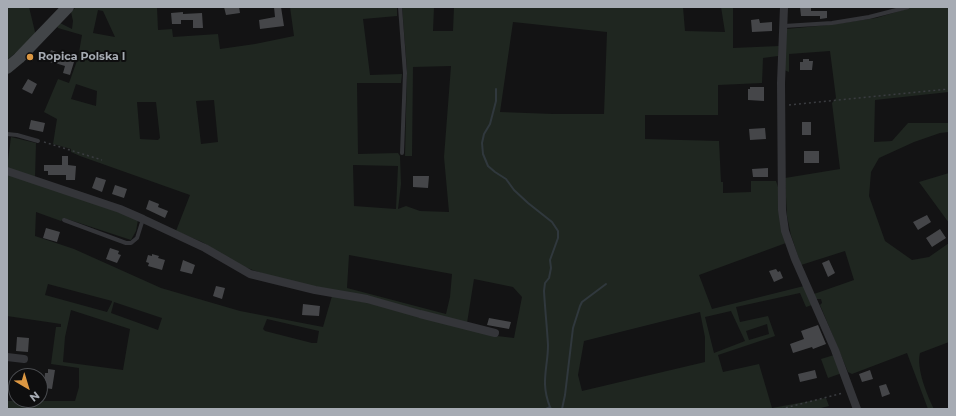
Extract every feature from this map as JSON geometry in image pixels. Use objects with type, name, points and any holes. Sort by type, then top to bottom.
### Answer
[{"type":"street","points":[[7,68],[19,58],[68,7]]},
{"type":"street","points":[[784,7],[780,83],[782,210],[785,231],[795,259],[824,323],[858,409]]},
{"type":"street","points":[[7,171],[116,208],[143,219],[205,248],[250,274],[315,290],[367,299],[495,333]]},
{"type":"street","points":[[7,357],[24,359]]},
{"type":"lane","points":[[400,7],[405,73],[402,153]]},
{"type":"lane","points":[[784,26],[832,23],[869,17],[908,7]]},
{"type":"lane","points":[[7,134],[17,135],[38,141]]},
{"type":"lane","points":[[64,220],[126,243],[131,243],[136,238],[143,219]]},
{"type":"path","points":[[781,106],[949,88]]},
{"type":"path","points":[[38,141],[102,160]]},
{"type":"path","points":[[781,409],[851,391]]},
{"type":"shaded area","points":[[7,7],[29,7],[36,36],[7,60]]},
{"type":"shaded area","points":[[76,7],[157,7],[158,30],[172,29],[173,37],[218,34],[220,49],[294,36],[290,7],[397,7],[397,16],[363,19],[370,75],[402,74],[401,83],[357,83],[358,154],[398,153],[400,156],[401,184],[398,209],[406,206],[420,211],[449,212],[444,157],[451,66],[413,67],[412,156],[405,156],[407,70],[402,7],[434,7],[433,31],[453,31],[454,7],[683,7],[685,31],[725,32],[721,7],[733,7],[733,48],[779,46],[778,56],[763,58],[762,83],[718,85],[718,115],[645,115],[645,139],[719,141],[723,193],[751,192],[751,181],[776,181],[786,243],[699,275],[712,309],[804,286],[812,305],[806,307],[800,293],[736,307],[740,322],[768,316],[775,336],[718,355],[723,372],[759,364],[772,408],[826,398],[829,406],[817,409],[7,409],[7,401],[8,408],[48,408],[48,401],[75,401],[79,387],[79,368],[51,364],[56,327],[61,327],[61,324],[7,316],[7,174],[111,209],[138,220],[136,231],[131,240],[64,218],[61,221],[36,212],[35,236],[74,249],[161,288],[240,311],[323,327],[332,296],[374,304],[497,336],[514,338],[522,297],[513,287],[474,279],[467,323],[269,276],[239,265],[202,242],[176,231],[190,195],[80,156],[71,152],[71,149],[53,144],[57,119],[44,112],[58,79],[69,83],[78,58],[82,35],[58,28],[57,26],[60,23],[72,29],[73,21],[71,12]],"holes":[[[98,10],[103,11],[115,37],[93,33]],[[513,22],[607,32],[604,114],[500,112]],[[76,84],[97,91],[96,106],[71,99]],[[214,100],[218,142],[201,144],[196,101]],[[137,102],[156,102],[160,138],[158,140],[140,139]],[[353,165],[398,166],[396,209],[354,206]],[[349,255],[452,274],[450,297],[446,314],[347,288]],[[48,284],[112,301],[107,312],[45,295]],[[114,302],[162,318],[158,330],[111,313]],[[71,310],[130,329],[123,370],[63,362],[65,337]],[[731,311],[745,341],[714,353],[705,317]],[[700,312],[705,337],[705,362],[582,391],[578,375],[584,341]],[[267,319],[319,331],[317,343],[265,331],[263,329]],[[767,324],[769,334],[749,340],[746,331]]]},
{"type":"shaded area","points":[[913,7],[949,7],[949,92],[875,100],[874,142],[892,141],[908,123],[949,123],[949,132],[940,133],[914,142],[879,158],[871,172],[869,196],[885,241],[912,260],[929,257],[949,243],[949,342],[920,353],[919,359],[923,381],[934,409],[928,409],[907,353],[852,374],[848,372],[820,305],[822,303],[821,299],[816,299],[814,294],[854,280],[845,251],[801,265],[791,235],[787,216],[785,178],[840,169],[832,103],[836,98],[830,51],[789,54],[789,72],[784,70],[786,29],[876,18]]},
{"type":"shaded area","points":[[11,137],[36,143],[35,178],[7,168]]},
{"type":"shaded area","points":[[949,173],[949,223],[919,182]]},
{"type":"shaded area","points":[[834,355],[842,373],[828,378],[821,359]]},
{"type":"building","points":[[224,7],[239,7],[240,13],[226,15]]},
{"type":"building","points":[[274,7],[281,7],[284,26],[260,29],[259,20],[275,17]]},
{"type":"building","points":[[800,7],[811,7],[811,11],[827,11],[827,18],[820,19],[820,16],[801,16]]},
{"type":"building","points":[[183,12],[183,14],[202,13],[203,28],[193,28],[193,20],[181,20],[181,24],[172,24],[171,13]]},
{"type":"building","points":[[759,19],[760,23],[772,22],[772,31],[752,32],[751,20]]},
{"type":"building","points":[[51,50],[64,55],[63,58],[74,62],[70,75],[63,73],[65,66],[55,64],[47,60]]},
{"type":"building","points":[[803,59],[813,61],[812,70],[800,70],[800,62],[803,62]]},
{"type":"building","points":[[28,79],[37,84],[32,94],[22,89]]},
{"type":"building","points":[[750,87],[764,87],[764,101],[748,100],[748,89],[750,89]]},
{"type":"building","points":[[31,120],[45,123],[43,132],[29,129]]},
{"type":"building","points":[[802,122],[811,122],[811,135],[802,135]]},
{"type":"building","points":[[765,128],[766,139],[750,140],[749,129]]},
{"type":"building","points":[[804,151],[819,151],[819,163],[804,163]]},
{"type":"building","points":[[62,156],[68,156],[68,165],[76,166],[75,180],[66,180],[66,175],[48,175],[48,171],[44,171],[44,165],[62,165]]},
{"type":"building","points":[[768,168],[768,177],[753,177],[752,169]]},
{"type":"building","points":[[413,176],[429,176],[428,188],[413,187]]},
{"type":"building","points":[[96,177],[106,180],[102,192],[92,188]]},
{"type":"building","points":[[115,185],[127,189],[124,198],[112,194]]},
{"type":"building","points":[[149,200],[159,204],[158,207],[168,211],[165,218],[146,209]]},
{"type":"building","points":[[927,215],[931,222],[918,230],[913,222]]},
{"type":"building","points":[[46,228],[60,232],[57,242],[43,238]]},
{"type":"building","points":[[940,229],[946,238],[932,247],[926,238]]},
{"type":"building","points":[[110,248],[119,251],[118,254],[121,255],[117,263],[106,259]]},
{"type":"building","points":[[152,254],[165,260],[162,270],[148,266],[149,263],[146,262],[148,255],[152,256]]},
{"type":"building","points":[[183,260],[195,265],[192,274],[180,271]]},
{"type":"building","points":[[829,260],[835,273],[828,277],[822,263]]},
{"type":"building","points":[[776,269],[778,272],[780,271],[783,278],[774,282],[769,271]]},
{"type":"building","points":[[216,286],[225,288],[222,299],[213,296]]},
{"type":"building","points":[[303,304],[320,306],[319,316],[302,315]]},
{"type":"building","points":[[489,318],[511,322],[509,329],[487,325]]},
{"type":"building","points":[[818,325],[826,344],[813,349],[812,347],[793,353],[790,344],[804,339],[801,331]]},
{"type":"building","points":[[17,337],[29,338],[28,352],[16,351]]},
{"type":"building","points":[[48,369],[55,370],[52,389],[48,388]]},
{"type":"building","points":[[815,370],[817,378],[800,382],[798,374]]},
{"type":"building","points":[[870,370],[873,379],[862,382],[859,374]]},
{"type":"building","points":[[886,384],[890,394],[882,397],[879,386]]},
{"type":"waterway","points":[[496,89],[496,101],[490,124],[484,134],[482,143],[483,154],[488,166],[506,179],[514,190],[552,222],[558,231],[558,238],[550,260],[551,268],[549,278],[545,283],[544,291],[548,345],[545,390],[550,407]]},
{"type":"waterway","points":[[562,409],[573,328],[580,306],[582,302],[606,284]]},
{"type":"waterway","points":[[546,409],[550,407],[551,409]]},
{"type":"place","name":"Ropica Polska I","points":[[30,57]]}]
